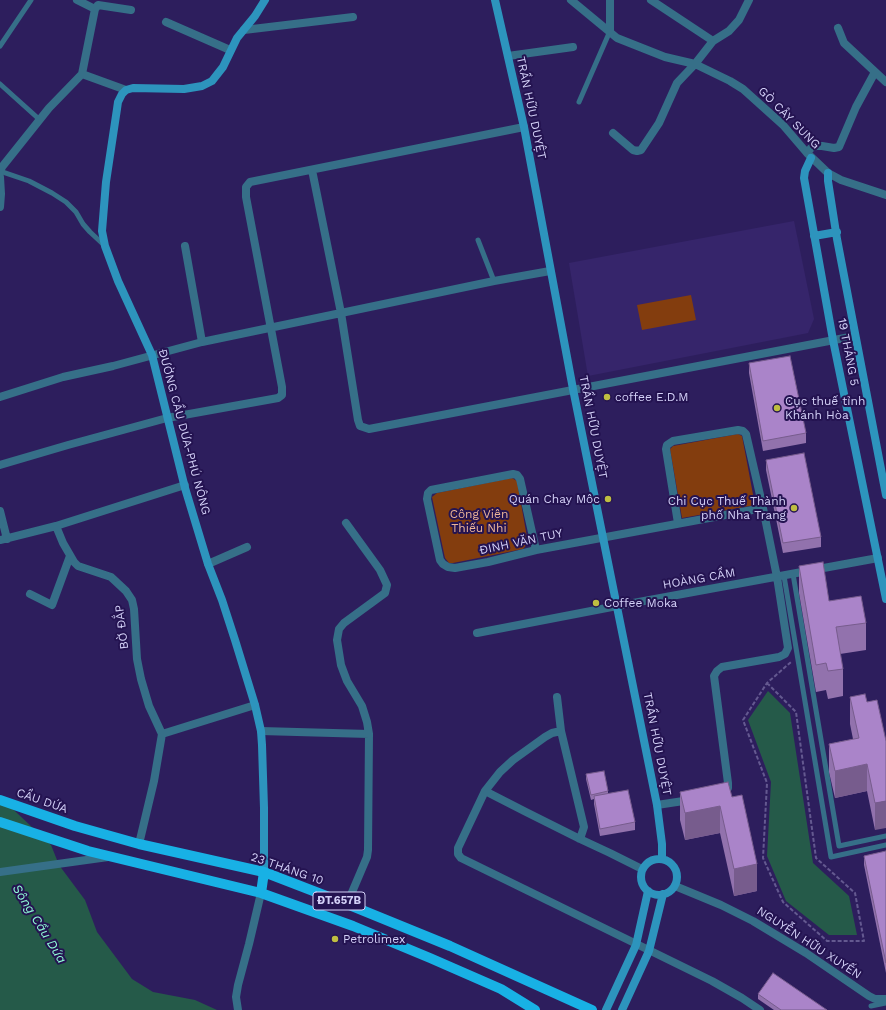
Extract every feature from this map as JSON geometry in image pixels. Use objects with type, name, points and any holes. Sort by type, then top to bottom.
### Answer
[{"type":"main road","name":"CẦU DỨA","points":[[0,800],[75,826]]},
{"type":"main road","name":"ĐT.657B","points":[[0,822],[69,846],[261,893],[353,926],[430,958],[501,989],[535,1010]]},
{"type":"main road","name":"23 THÁNG 10","points":[[75,826],[139,844],[264,872],[347,904],[480,959],[592,1010]]},
{"type":"main road","points":[[261,893],[264,872]]},
{"type":"street","points":[[77,0],[95,9]]},
{"type":"street","points":[[82,74],[126,90],[141,88],[184,89],[202,86],[212,81],[223,67],[237,38],[256,16],[265,0]]},
{"type":"street","name":"TRẦN HỮU DUYỆT","points":[[495,0],[524,127],[573,389],[657,805],[662,844],[662,858]]},
{"type":"street","name":"GÒ CÂY SUNG","points":[[571,0],[617,38],[631,45],[665,57],[695,64],[730,81],[743,90],[783,125],[809,155],[828,173],[886,195]]},
{"type":"street","points":[[610,0],[610,32]]},
{"type":"street","points":[[651,0],[713,41]]},
{"type":"street","points":[[613,133],[633,150],[642,150],[659,123],[677,83],[695,64],[713,41],[729,31],[739,20],[748,0]]},
{"type":"street","points":[[0,172],[14,150],[57,99],[82,74],[95,9],[98,5],[131,10]]},
{"type":"street","points":[[244,30],[353,17]]},
{"type":"street","points":[[166,22],[230,50]]},
{"type":"street","points":[[838,28],[844,43],[886,82]]},
{"type":"street","points":[[508,56],[573,47]]},
{"type":"street","points":[[809,155],[811,148],[816,146],[834,148],[839,147],[856,107],[875,72]]},
{"type":"street","name":"ĐƯỜNG CẦU DỨA-PHÚ NÔNG","points":[[126,90],[118,102],[108,167],[102,231],[105,246],[118,281],[152,355],[167,418],[208,564],[222,600],[255,705],[261,731],[264,808],[264,872]]},
{"type":"street","points":[[0,465],[167,418],[278,398],[282,395],[282,387],[246,197],[246,187],[250,182],[524,127]]},
{"type":"street","name":"19 THÁNG 5","points":[[809,155],[804,178],[814,236],[833,340],[882,558],[886,599]]},
{"type":"street","points":[[312,170],[341,313],[358,420],[360,426],[365,429],[855,336]]},
{"type":"street","name":"19 THÁNG 5","points":[[828,173],[828,181],[855,336],[886,495]]},
{"type":"street","points":[[0,177],[2,194],[0,207]]},
{"type":"street","points":[[814,236],[837,232]]},
{"type":"street","points":[[184,246],[202,342]]},
{"type":"street","points":[[0,397],[63,376],[113,366],[202,342],[550,270]]},
{"type":"street","points":[[678,523],[666,449],[668,443],[738,430],[742,431],[746,434],[780,577],[788,648],[785,654],[779,657],[722,667],[714,676],[728,783],[728,788],[724,793],[720,794]]},
{"type":"street","name":"ĐINH VĂN TUY","points":[[536,550],[520,479],[517,476],[513,474],[431,490],[428,493],[427,500],[440,560],[443,564],[455,568],[488,562],[536,550],[763,508]]},
{"type":"street","points":[[0,511],[3,539],[56,526],[185,485]]},
{"type":"street","points":[[346,522],[380,570],[387,585],[385,593],[344,623],[339,630],[336,640],[341,665],[347,681],[362,706],[369,734],[368,850],[367,857],[347,904]]},
{"type":"street","name":"BỜ ĐẮP","points":[[56,526],[70,556],[78,566],[111,577],[126,591],[132,600],[134,609],[137,659],[141,680],[149,706],[162,734]]},
{"type":"street","points":[[208,564],[247,547]]},
{"type":"street","points":[[30,594],[52,605],[70,556]]},
{"type":"street","name":"HOÀNG CẦM","points":[[477,634],[617,606],[882,558]]},
{"type":"street","points":[[557,697],[561,731],[584,827],[580,839]]},
{"type":"street","points":[[139,844],[154,781],[162,734],[255,705]]},
{"type":"street","points":[[261,731],[369,734]]},
{"type":"street","points":[[561,731],[552,733],[545,737],[513,760],[500,772],[485,791],[458,848],[458,854],[461,858],[712,981],[760,1010]]},
{"type":"street","points":[[485,791],[642,869]]},
{"type":"street","points":[[657,805],[701,798]]},
{"type":"street","points":[[0,872],[110,857]]},
{"type":"street","points":[[656,858],[662,858],[668,860],[676,869],[678,874],[675,886],[672,890],[663,894],[653,894],[644,886],[642,881],[642,869],[650,861],[656,858]]},
{"type":"street","name":"NGUYỄN HỮU XUYẾN","points":[[675,886],[721,905],[753,921],[806,953],[869,996],[875,999],[886,999]]},
{"type":"street","points":[[606,1010],[636,945],[648,891]]},
{"type":"street","points":[[238,1010],[236,997],[238,984],[250,944],[261,893]]},
{"type":"street","points":[[622,1010],[649,951],[663,894]]},
{"type":"lane","points":[[0,46],[31,0]]},
{"type":"lane","points":[[579,102],[610,32]]},
{"type":"lane","points":[[0,84],[40,120]]},
{"type":"lane","points":[[0,172],[34,184],[66,202],[76,212],[90,232],[105,246]]},
{"type":"lane","points":[[478,240],[494,281]]},
{"type":"lane","points":[[793,574],[839,846],[886,836]]},
{"type":"lane","points":[[780,577],[831,857],[886,845]]},
{"type":"lane","points":[[869,996],[871,1008],[886,1003]]},
{"type":"path","points":[[788,648],[791,662],[766,683],[743,720],[767,783],[763,858],[783,902],[827,941],[864,940]]},
{"type":"shaded area","points":[[794,221],[814,319],[808,333],[588,376],[569,263]]},
{"type":"green space","points":[[691,295],[696,320],[642,330],[637,305]]},
{"type":"green space","points":[[738,434],[742,436],[755,505],[682,518],[670,449],[673,446]]},
{"type":"green space","name":"Công Viên Thiếu Nhi","points":[[512,478],[517,481],[528,543],[523,549],[449,563],[445,558],[432,497],[437,493]]},
{"type":"water","points":[[768,691],[790,713],[813,863],[849,896],[857,935],[829,935],[786,901],[767,856],[771,782],[748,720]]},
{"type":"water","name":"Sông Cầu Dứa","points":[[0,797],[51,845],[59,865],[85,900],[97,932],[132,979],[153,992],[195,1000],[217,1010],[0,1010]]},
{"type":"building","name":"Cục thuế tỉnh Khánh Hòa","points":[[790,356],[806,433],[763,441],[749,363]]},
{"type":"building","name":"Chi Cục Thuế Thành phố Nha Trang","points":[[804,453],[821,537],[783,543],[766,460]]},
{"type":"building","points":[[823,562],[829,601],[861,596],[866,623],[836,627],[843,669],[828,671],[826,663],[816,665],[799,566]]},
{"type":"building","points":[[865,694],[867,702],[877,700],[886,741],[886,801],[875,803],[867,764],[835,771],[829,744],[859,738],[850,697]]},
{"type":"building","points":[[604,771],[608,791],[591,795],[586,774]]},
{"type":"building","points":[[728,782],[732,797],[742,795],[757,864],[734,869],[720,806],[685,813],[680,792]]},
{"type":"building","points":[[628,790],[635,822],[600,829],[594,796]]},
{"type":"building","points":[[886,851],[886,963],[864,856]]},
{"type":"building","points":[[773,973],[827,1010],[781,1010],[758,994]]},
{"type":"place","name":"coffee E.D.M","points":[[607,397]]},
{"type":"place","name":"Cục thuế tỉnh Khánh Hòa","points":[[777,408]]},
{"type":"place","name":"Quán Chay Môc","points":[[608,499]]},
{"type":"place","name":"Chi Cục Thuế Thành phố Nha Trang","points":[[794,508]]},
{"type":"place","name":"Coffee Moka","points":[[596,603]]},
{"type":"place","name":"Petrolimex","points":[[335,939]]}]
